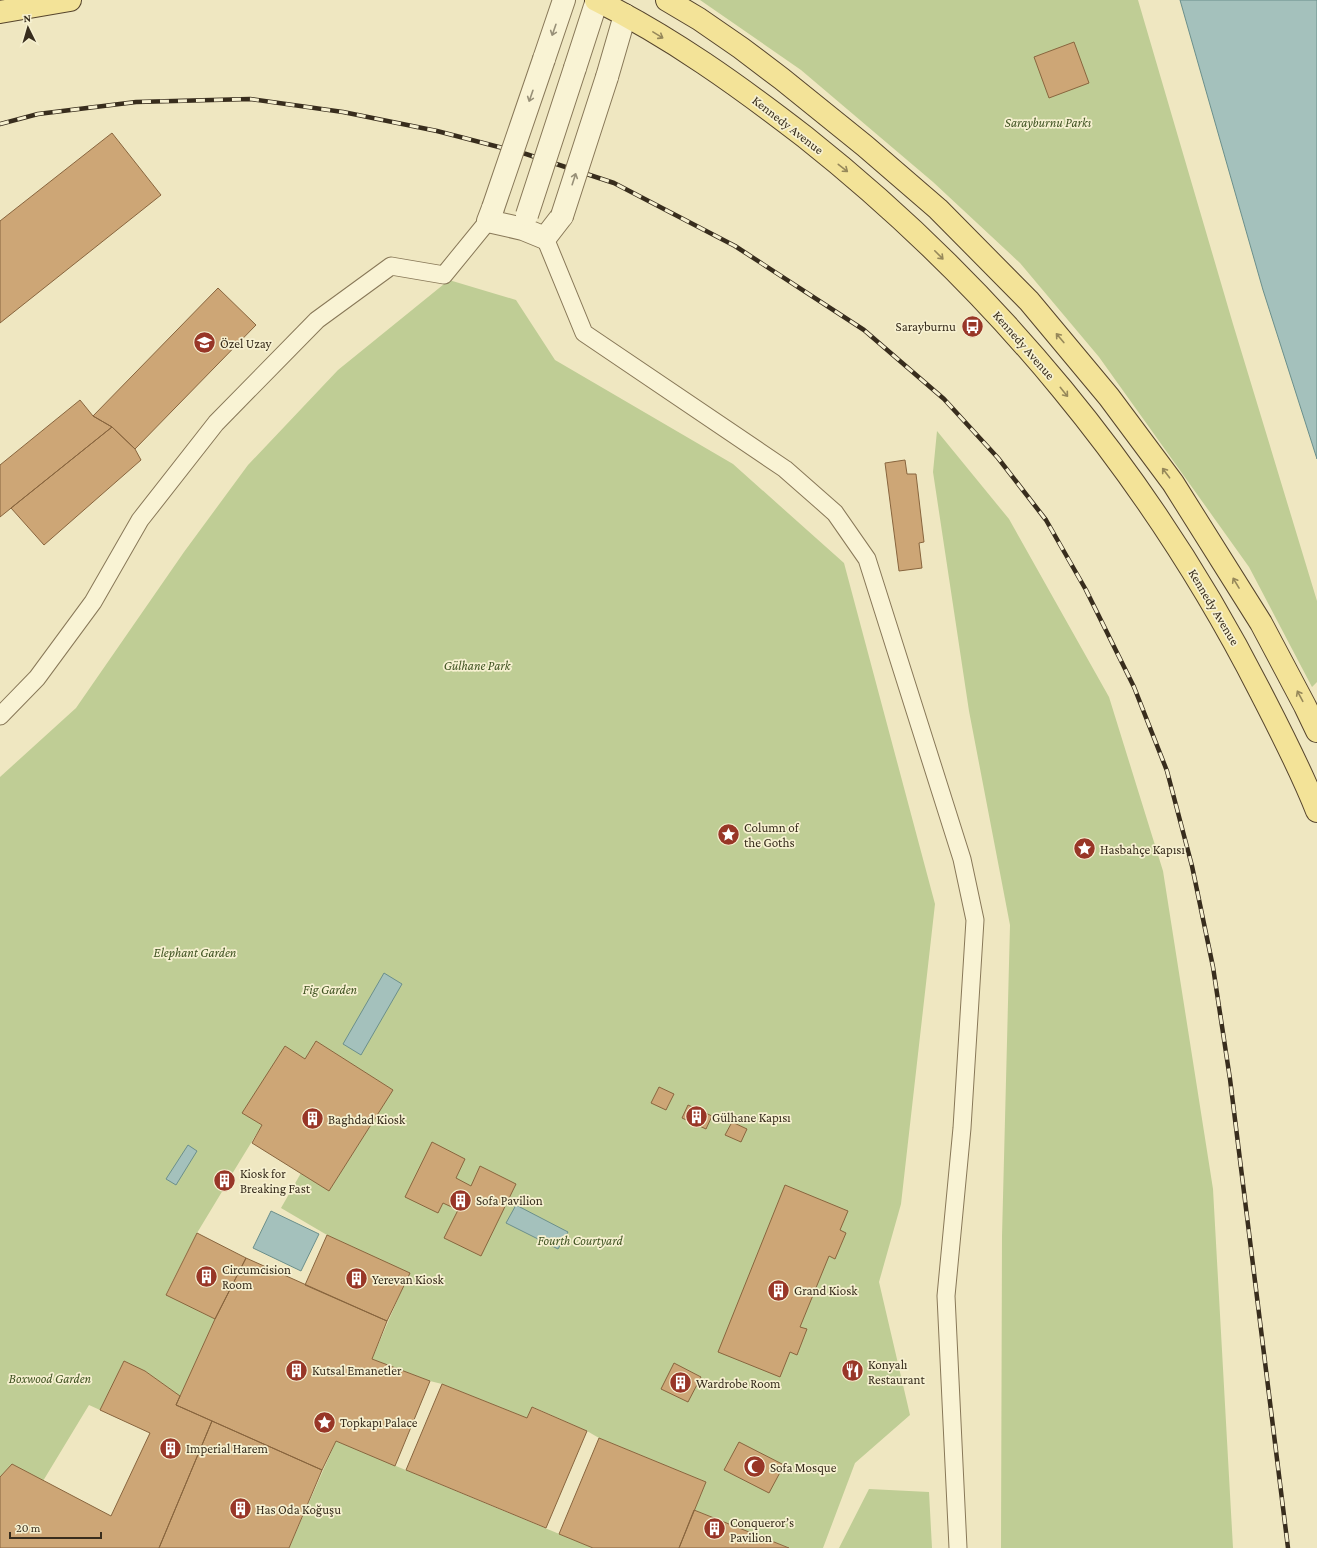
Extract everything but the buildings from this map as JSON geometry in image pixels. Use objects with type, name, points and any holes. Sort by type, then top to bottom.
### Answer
[{"type":"main road","points":[[0,12],[70,0]]},
{"type":"main road","name":"Kennedy Avenue","points":[[597,0],[624,7],[727,78],[852,175],[926,242],[1012,330],[1093,427],[1146,500],[1196,577],[1246,663],[1290,749],[1317,811]]},
{"type":"main road","points":[[667,0],[699,19],[741,48],[865,146],[938,209],[1029,301],[1109,397],[1173,483],[1261,623],[1317,731]]},
{"type":"street","points":[[564,0],[491,214],[525,222],[545,238],[562,216],[607,77],[624,7]]},
{"type":"street","points":[[525,222],[597,0]]},
{"type":"lane","points":[[0,716],[37,678],[93,602],[140,520],[216,422],[317,320],[391,266],[444,275],[491,214]]},
{"type":"lane","points":[[545,238],[584,333],[786,469],[835,513],[867,559],[962,859],[975,920],[962,1128],[946,1296],[958,1548]]},
{"type":"green space","name":"Sarayburnu Parkı","points":[[700,0],[1138,0],[1233,324],[1317,601],[1317,682],[1312,687],[1249,567],[1099,357],[1020,263],[933,182],[801,70]]},
{"type":"green space","name":"Gülhane Park","points":[[449,280],[516,300],[555,360],[733,464],[844,563],[935,904],[901,1204],[879,1282],[910,1415],[855,1463],[823,1548],[789,1548],[694,1510],[706,1482],[599,1438],[587,1431],[533,1407],[527,1418],[442,1384],[430,1381],[372,1359],[409,1273],[327,1235],[281,1208],[301,1173],[329,1191],[393,1090],[316,1041],[305,1059],[285,1046],[243,1113],[262,1125],[232,1174],[226,1170],[217,1185],[223,1190],[197,1233],[166,1294],[215,1319],[180,1396],[145,1371],[124,1361],[100,1410],[89,1405],[43,1481],[12,1464],[0,1477],[0,777],[76,708],[184,552],[248,465],[338,370]]},
{"type":"green space","points":[[937,431],[1009,519],[1109,697],[1163,871],[1213,1189],[1233,1548],[1001,1548],[1002,1236],[1010,925],[969,711],[933,472]]},
{"type":"green space","points":[[336,1441],[593,1548],[289,1548]]},
{"type":"green space","points":[[869,1489],[929,1492],[932,1548],[839,1548]]},
{"type":"water","points":[[1180,0],[1317,0],[1317,459],[1263,290]]},
{"type":"water","points":[[384,973],[402,984],[361,1055],[343,1044]]},
{"type":"water","points":[[188,1145],[197,1151],[176,1185],[166,1179]]},
{"type":"water","points":[[516,1205],[568,1232],[558,1249],[506,1223]]},
{"type":"water","points":[[271,1211],[319,1234],[301,1271],[253,1248]]},
{"type":"railway","points":[[0,124],[38,114],[136,102],[250,99],[343,112],[437,131],[526,154],[614,183],[735,246],[864,330],[944,399],[998,458],[1046,520],[1086,590],[1134,687],[1167,771],[1192,866],[1213,967],[1230,1079],[1288,1548]]},
{"type":"place","name":"Sarayburnu","points":[[972,326]]},
{"type":"place","name":"Özel Uzay","points":[[204,343]]},
{"type":"place","name":"Column of the Goths","points":[[728,834]]},
{"type":"place","name":"Hasbahçe Kapısı","points":[[1084,849]]},
{"type":"place","name":"Gülhane Kapısı","points":[[697,1117]]},
{"type":"place","name":"Baghdad Kiosk","points":[[313,1119]]},
{"type":"place","name":"Kiosk for Breaking Fast","points":[[225,1180]]},
{"type":"place","name":"Sofa Pavilion","points":[[460,1200]]},
{"type":"place","name":"Circumcision Room","points":[[206,1276]]},
{"type":"place","name":"Yerevan Kiosk","points":[[357,1279]]},
{"type":"place","name":"Grand Kiosk","points":[[779,1290]]},
{"type":"place","name":"Kutsal Emanetler","points":[[296,1370]]},
{"type":"place","name":"Konyalı Restaurant","points":[[853,1371]]},
{"type":"place","name":"Wardrobe Room","points":[[681,1383]]},
{"type":"place","name":"Topkapı Palace","points":[[325,1422]]},
{"type":"place","name":"Imperial Harem","points":[[171,1448]]},
{"type":"place","name":"Sofa Mosque","points":[[754,1467]]},
{"type":"place","name":"Has Oda Koğuşu","points":[[240,1509]]},
{"type":"place","name":"Conqueror’s Pavilion","points":[[714,1529]]},
{"type":"park label","name":"Elephant Garden","points":[[195,952]]},
{"type":"park label","name":"Fig Garden","points":[[330,989]]},
{"type":"park label","name":"Fourth Courtyard","points":[[580,1240]]},
{"type":"park label","name":"Boxwood Garden","points":[[50,1378]]}]
